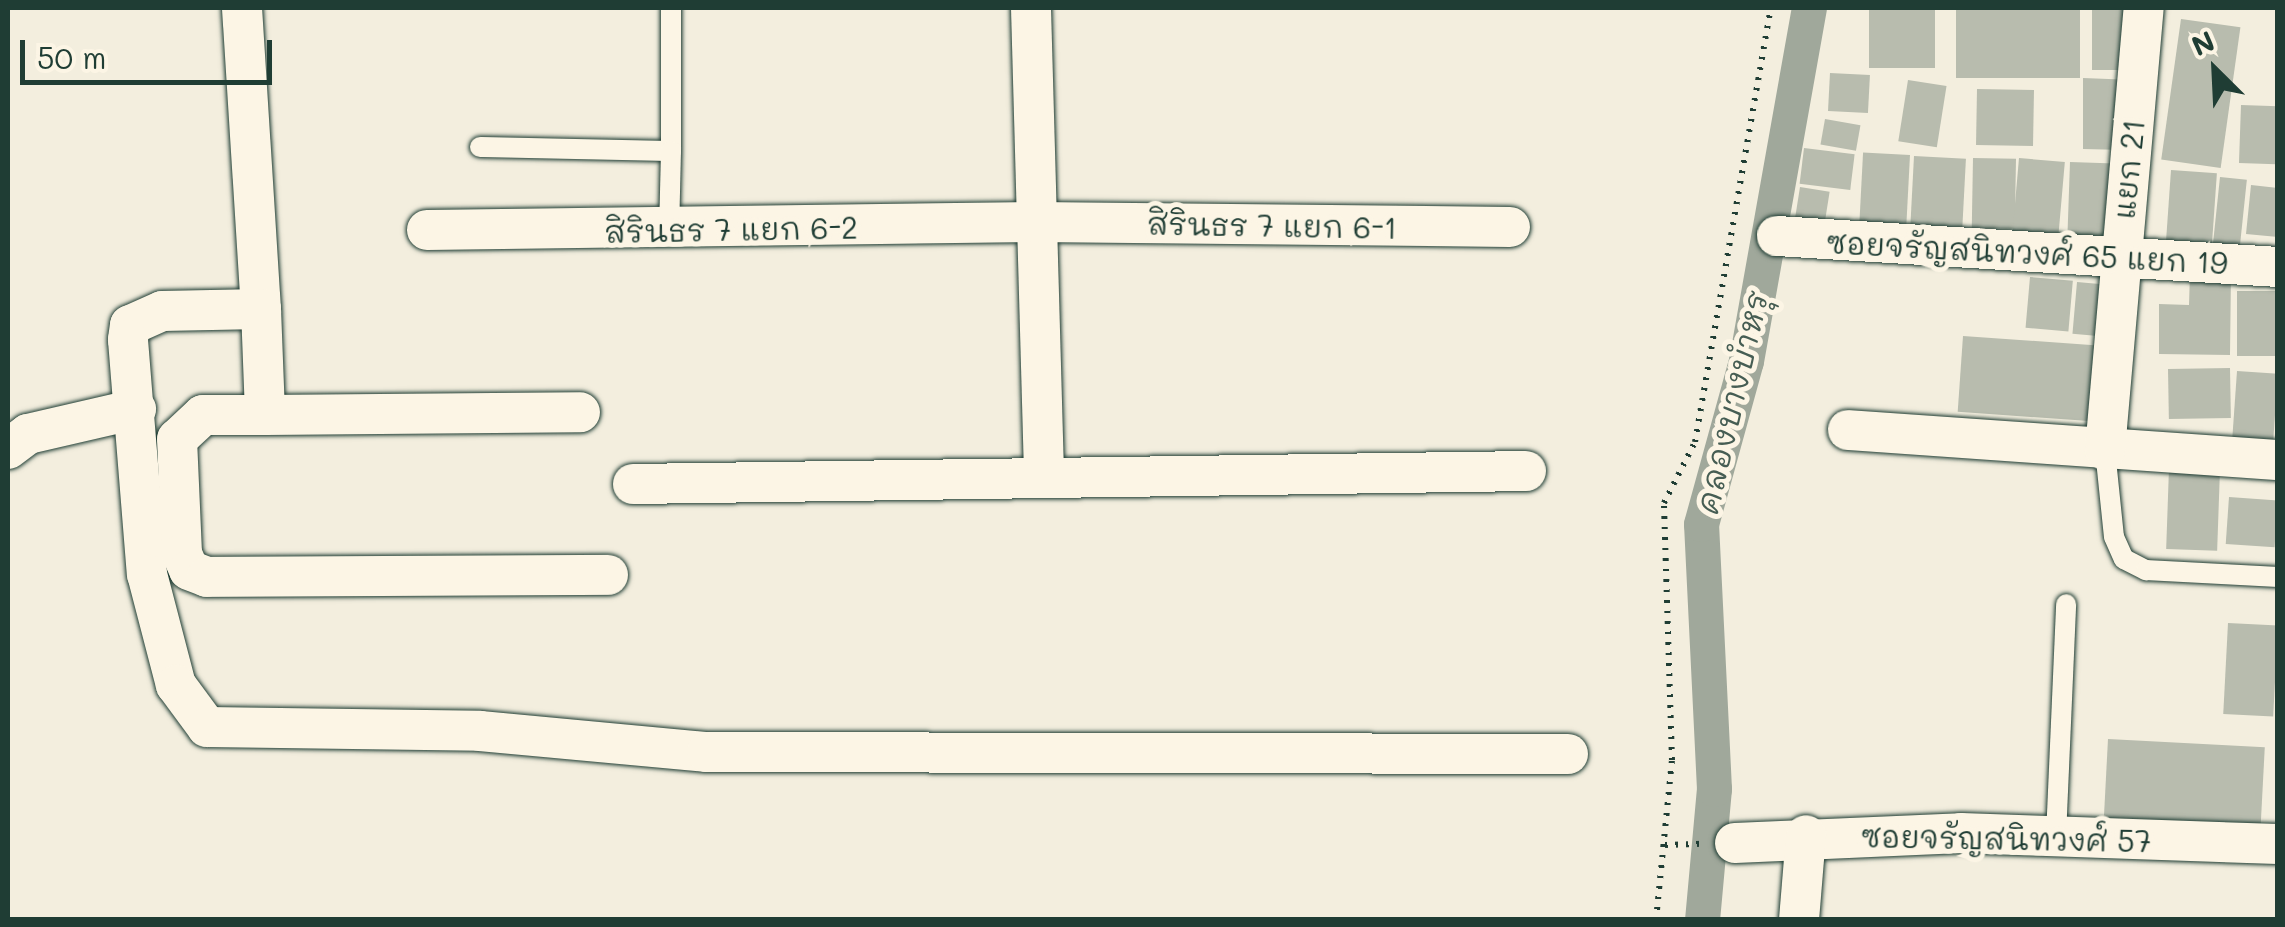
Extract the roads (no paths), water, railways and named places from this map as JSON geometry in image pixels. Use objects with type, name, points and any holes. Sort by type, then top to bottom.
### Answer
[{"type":"street","points":[[242,8],[264,415]]},
{"type":"street","points":[[1031,8],[1044,478]]},
{"type":"street","name":"แยก 21","points":[[2105,450],[2119,257],[2144,8]]},
{"type":"street","name":"สิรินธร 7 แยก 6-1","points":[[1035,222],[1510,227]]},
{"type":"street","name":"สิรินธร 7 แยก 6-2","points":[[427,230],[669,232],[1035,222]]},
{"type":"street","name":"ซอยจรัญสนิทวงศ์ 65 แยก 19","points":[[1777,236],[2278,267]]},
{"type":"street","points":[[261,309],[162,311],[130,325],[147,574],[158,624],[188,707],[207,727],[222,731],[480,732],[707,752],[1568,754]]},
{"type":"street","points":[[8,449],[28,434],[136,409]]},
{"type":"street","points":[[580,412],[204,415],[176,439],[182,554],[189,570],[208,577],[608,574]]},
{"type":"street","points":[[1848,430],[2278,460]]},
{"type":"street","points":[[633,484],[1526,470]]},
{"type":"street","points":[[1798,920],[1806,836]]},
{"type":"street","name":"ซอยจรัญสนิทวงศ์ 57","points":[[1735,843],[1806,836],[2056,837],[2278,844]]},
{"type":"lane","points":[[669,232],[671,8]]},
{"type":"lane","points":[[480,147],[672,151]]},
{"type":"lane","points":[[2105,450],[2114,537],[2124,560],[2146,570],[2278,577]]},
{"type":"lane","points":[[2056,837],[2066,604]]},
{"type":"waterway","name":"คลองบางบำหรุ","points":[[1702,920],[1714,789],[1701,524],[1746,361],[1809,8]]}]
